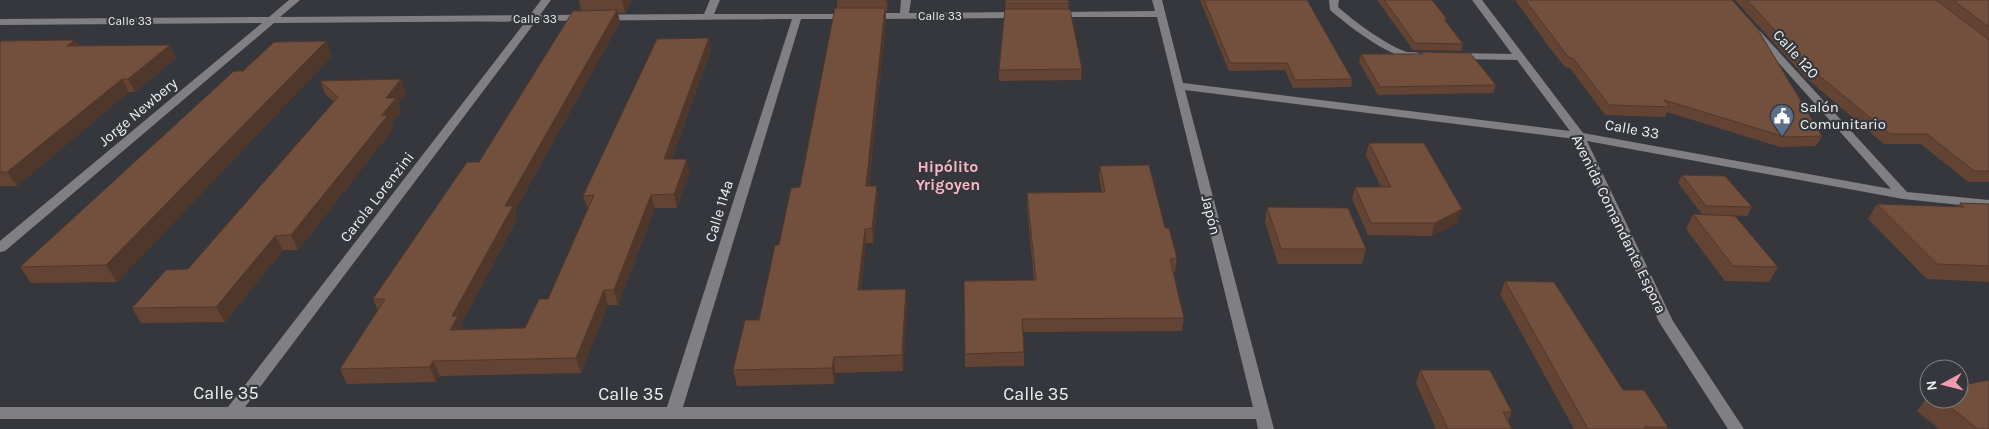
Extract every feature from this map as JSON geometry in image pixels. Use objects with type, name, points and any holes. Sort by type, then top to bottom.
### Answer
[{"type":"street","name":"Jorge Newbery","points":[[0,248],[295,0]]},
{"type":"street","name":"Carola Lorenzini","points":[[232,413],[507,56],[546,0]]},
{"type":"street","points":[[708,17],[715,0]]},
{"type":"street","points":[[904,16],[906,0]]},
{"type":"street","name":"Japón","points":[[1156,0],[1266,429]]},
{"type":"street","points":[[1334,0],[1333,8],[1353,25],[1403,55],[1520,57]]},
{"type":"street","name":"Avenida Comandante Espora","points":[[1477,0],[1579,136],[1666,322],[1736,429]]},
{"type":"street","name":"Calle 33","points":[[0,22],[532,20],[1160,14]]},
{"type":"street","name":"Calle 114a","points":[[673,414],[797,17]]},
{"type":"street","name":"Calle 120","points":[[1747,22],[1903,195]]},
{"type":"street","name":"Calle 33","points":[[1179,86],[1579,136],[1903,195],[1989,204]]},
{"type":"street","name":"Calle 35","points":[[0,413],[1261,413]]},
{"type":"building","points":[[1006,0],[1068,0],[1069,3],[1005,3]]},
{"type":"building","points":[[1204,0],[1307,0],[1352,79],[1295,80],[1287,63],[1230,63]]},
{"type":"building","points":[[1384,0],[1432,0],[1463,44],[1415,43]]},
{"type":"building","points":[[1525,0],[1732,0],[1757,28],[1822,136],[1785,137],[1664,100],[1670,107],[1609,105],[1573,58],[1569,58]]},
{"type":"building","points":[[1747,0],[1936,0],[1989,40],[1989,171],[1974,171],[1927,134],[1890,134],[1810,68]]},
{"type":"building","points":[[1953,0],[1989,0],[1989,27]]},
{"type":"building","points":[[835,8],[885,8],[866,186],[877,186],[872,228],[865,229],[858,290],[906,289],[902,355],[834,357],[832,368],[733,370],[745,320],[759,320],[775,245],[779,245],[791,188],[800,187]]},
{"type":"building","points":[[1005,9],[1070,9],[1082,69],[999,70]]},
{"type":"building","points":[[617,10],[505,206],[513,206],[452,316],[458,316],[450,330],[525,328],[539,299],[548,299],[594,195],[583,196],[657,39],[709,38],[664,159],[687,159],[674,194],[651,195],[614,290],[604,290],[576,358],[433,361],[430,367],[340,369],[385,299],[373,299],[467,162],[479,162],[573,11]]},
{"type":"building","points":[[75,40],[67,46],[170,45],[128,79],[122,79],[7,172],[0,172],[0,41]]},
{"type":"building","points":[[326,41],[106,265],[20,267],[234,71],[243,71],[274,42]]},
{"type":"building","points":[[1421,52],[1470,53],[1496,85],[1380,87],[1361,54],[1423,54]]},
{"type":"building","points":[[401,79],[386,98],[396,98],[381,116],[388,115],[291,235],[275,236],[216,307],[132,308],[166,270],[188,269],[338,97],[320,81]]},
{"type":"building","points":[[1369,143],[1424,143],[1462,209],[1435,223],[1371,223],[1355,187],[1391,187]]},
{"type":"building","points":[[1149,165],[1165,228],[1169,228],[1177,258],[1170,259],[1184,318],[1022,319],[1024,352],[965,354],[964,281],[1036,280],[1027,193],[1105,192],[1100,166]]},
{"type":"building","points":[[1682,175],[1725,176],[1752,207],[1706,206]]},
{"type":"building","points":[[1960,203],[1989,204],[1989,266],[1937,264],[1877,204],[1964,207]]},
{"type":"building","points":[[1267,207],[1348,208],[1366,249],[1281,249]]},
{"type":"building","points":[[1693,214],[1735,216],[1778,267],[1733,266]]},
{"type":"building","points":[[1505,281],[1554,282],[1623,390],[1644,390],[1668,427],[1588,429]]},
{"type":"building","points":[[1420,370],[1490,370],[1512,412],[1503,412],[1512,429],[1448,429]]},
{"type":"building","points":[[1989,380],[1989,429],[1978,429],[1953,409],[1969,409],[1969,384]]},
{"type":"place","name":"Salón Comunitario","points":[[1782,137]]},
{"type":"district","name":"Hipólito Yrigoyen","points":[[948,175]]}]
